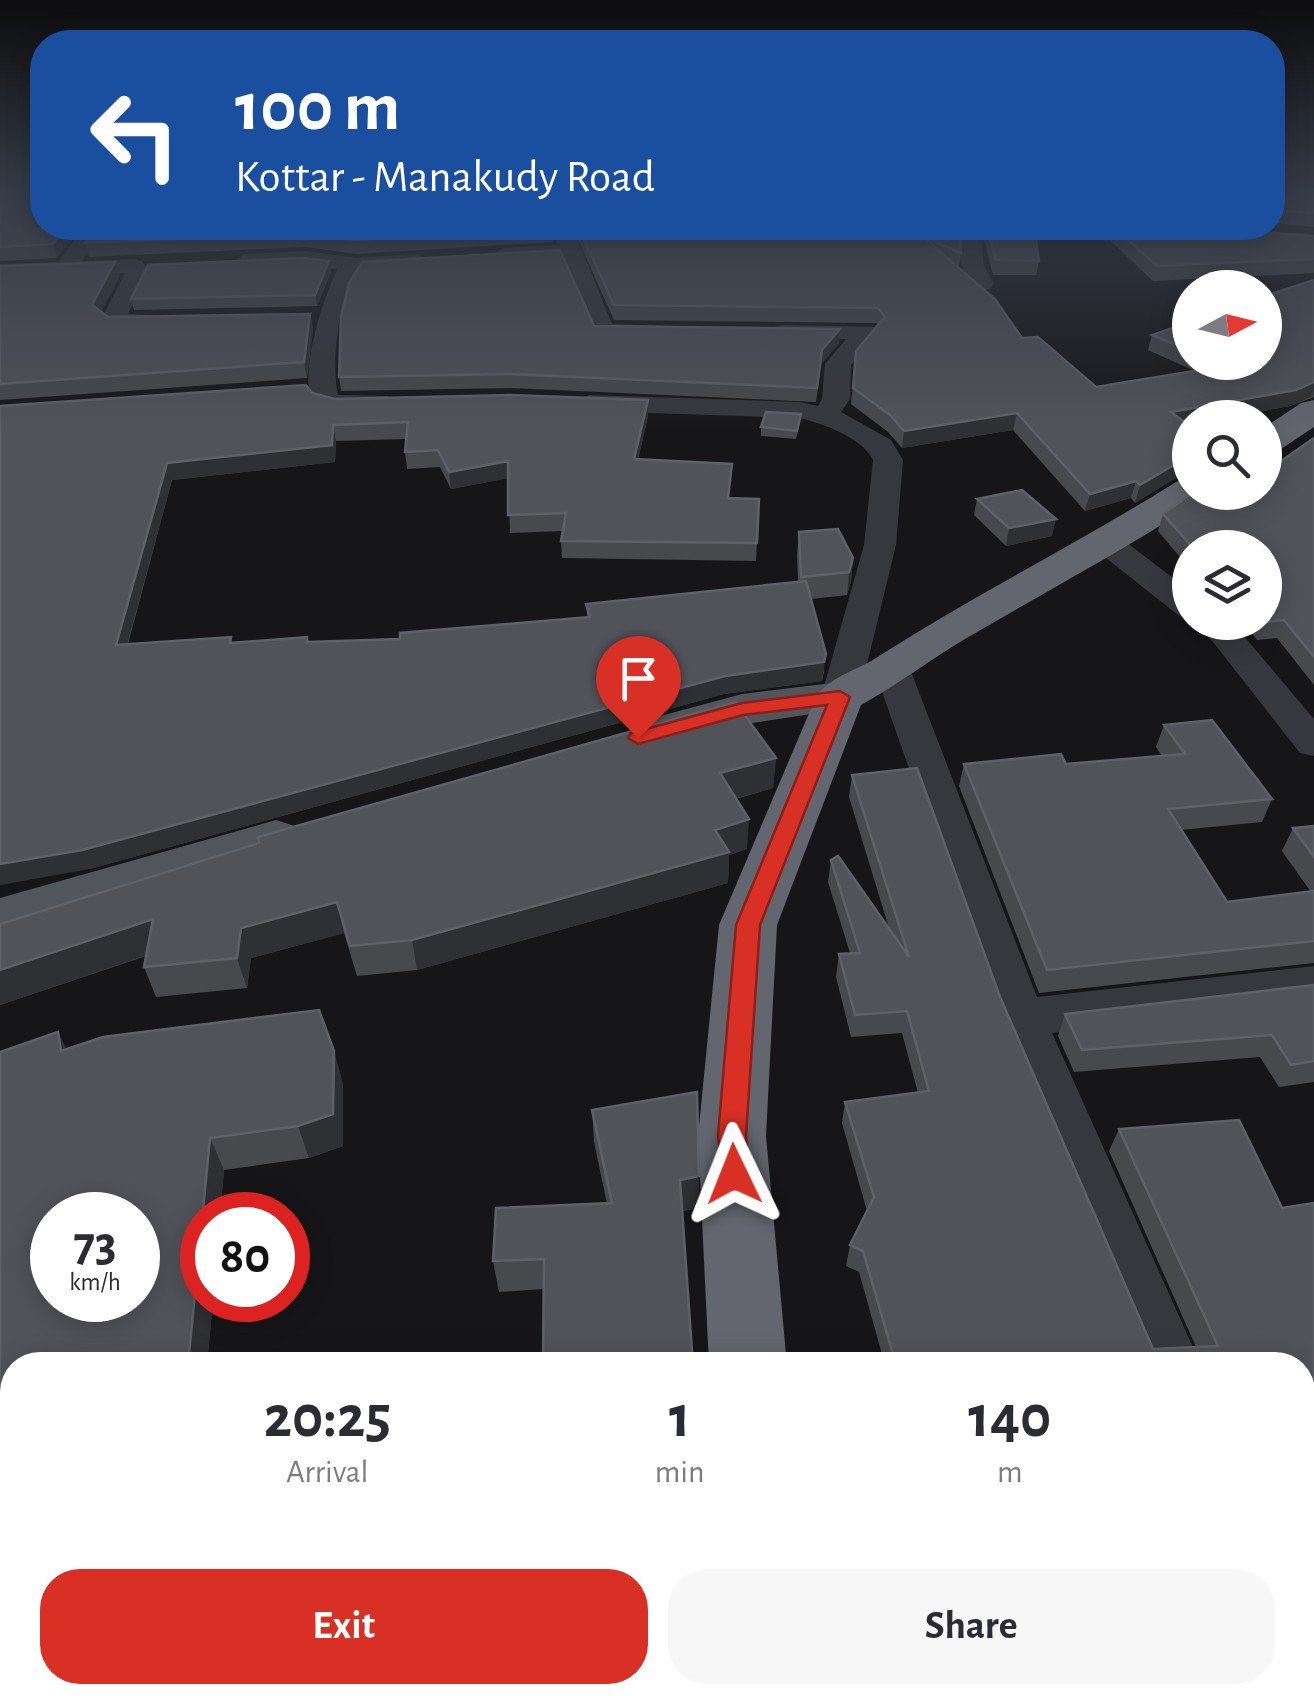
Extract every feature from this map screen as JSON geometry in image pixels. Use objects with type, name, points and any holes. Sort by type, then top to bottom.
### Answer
[{"type":"highway","points":[[1282,431],[1314,411]]},
{"type":"highway","points":[[747,1352],[732,1136],[748,925],[840,697],[1172,501]]},
{"type":"main road","points":[[632,739],[742,709],[840,697]]},
{"type":"main road","points":[[0,919],[318,827]]},
{"type":"street","points":[[138,271],[112,322],[192,320]]},
{"type":"street","points":[[347,271],[321,317],[311,389],[338,404],[409,401]]},
{"type":"street","points":[[580,271],[603,330],[679,331]]},
{"type":"street","points":[[976,271],[982,284]]},
{"type":"street","points":[[754,332],[868,332],[838,364],[836,398],[826,415]]},
{"type":"street","points":[[569,402],[800,410],[826,415],[877,442],[888,460],[880,545],[840,697]]},
{"type":"street","points":[[1107,543],[1172,594]]},
{"type":"street","points":[[1229,640],[1314,744]]},
{"type":"street","points":[[892,669],[1021,1018],[1165,1352]]},
{"type":"street","points":[[1021,1018],[1314,984]]},
{"type":"building","points":[[0,271],[110,271],[92,305],[108,317],[310,314],[304,362],[0,384]]},
{"type":"building","points":[[145,271],[325,271],[315,295],[131,299]]},
{"type":"building","points":[[356,271],[570,271],[594,326],[840,329],[822,350],[817,388],[510,374],[339,377],[341,317],[349,283]]},
{"type":"building","points":[[599,271],[963,271],[995,299],[1022,338],[1038,337],[1096,387],[1172,375],[1172,380],[1282,380],[1282,290],[1314,280],[1314,382],[1296,390],[1239,400],[1172,400],[1172,466],[1140,485],[1136,481],[1090,494],[1017,413],[904,431],[890,415],[853,388],[856,351],[885,317],[878,308],[614,305]]},
{"type":"building","points":[[1172,328],[1172,343],[1152,335]]},
{"type":"building","points":[[306,385],[312,393],[335,399],[510,395],[648,400],[634,459],[732,464],[728,498],[759,499],[757,543],[561,541],[566,513],[508,515],[508,461],[449,472],[438,450],[405,452],[408,422],[333,425],[332,445],[167,463],[116,645],[231,637],[230,643],[307,637],[307,642],[400,639],[400,633],[590,617],[586,604],[806,581],[826,654],[824,662],[725,676],[82,850],[0,864],[0,406]]},
{"type":"building","points":[[766,412],[801,414],[797,431],[761,427]]},
{"type":"building","points":[[1314,438],[1314,657],[1282,620],[1282,530],[1177,530],[1163,514],[1172,508],[1282,510],[1282,460]]},
{"type":"building","points":[[1022,490],[1056,519],[1009,528],[977,499]]},
{"type":"building","points":[[838,529],[853,558],[849,572],[801,577],[799,532]]},
{"type":"building","points":[[735,702],[776,758],[720,773],[749,819],[715,830],[729,852],[412,940],[350,946],[337,902],[241,928],[237,958],[144,967],[153,919],[0,970],[0,924],[259,843],[258,837]]},
{"type":"building","points":[[1212,720],[1272,799],[1168,809],[1227,902],[1314,891],[1314,941],[1047,970],[964,764],[1061,754],[1066,764],[1185,754],[1164,725]]},
{"type":"building","points":[[917,768],[1000,997],[1153,1349],[1218,1346],[1119,1129],[1239,1120],[1282,1208],[1314,1203],[1314,1352],[892,1352],[863,1251],[850,1245],[874,1197],[845,1102],[929,1091],[907,1011],[855,1015],[839,954],[860,953],[831,860],[838,856],[909,957],[852,775]]},
{"type":"building","points":[[1314,826],[1314,857],[1293,828]]},
{"type":"building","points":[[1314,985],[1314,1061],[1291,1065],[1272,1035],[1082,1050],[1065,1014]]},
{"type":"building","points":[[319,1010],[334,1051],[333,1114],[298,1126],[210,1138],[205,1192],[180,1192],[180,1322],[192,1322],[189,1352],[0,1352],[0,1052],[58,1032],[61,1051],[103,1037]]},
{"type":"building","points":[[697,1092],[699,1176],[680,1180],[692,1352],[543,1352],[544,1259],[493,1261],[496,1208],[612,1203],[592,1110]]},
{"type":"route","points":[[638,738],[742,709],[840,697],[748,925],[732,1136],[734,1174]]}]
